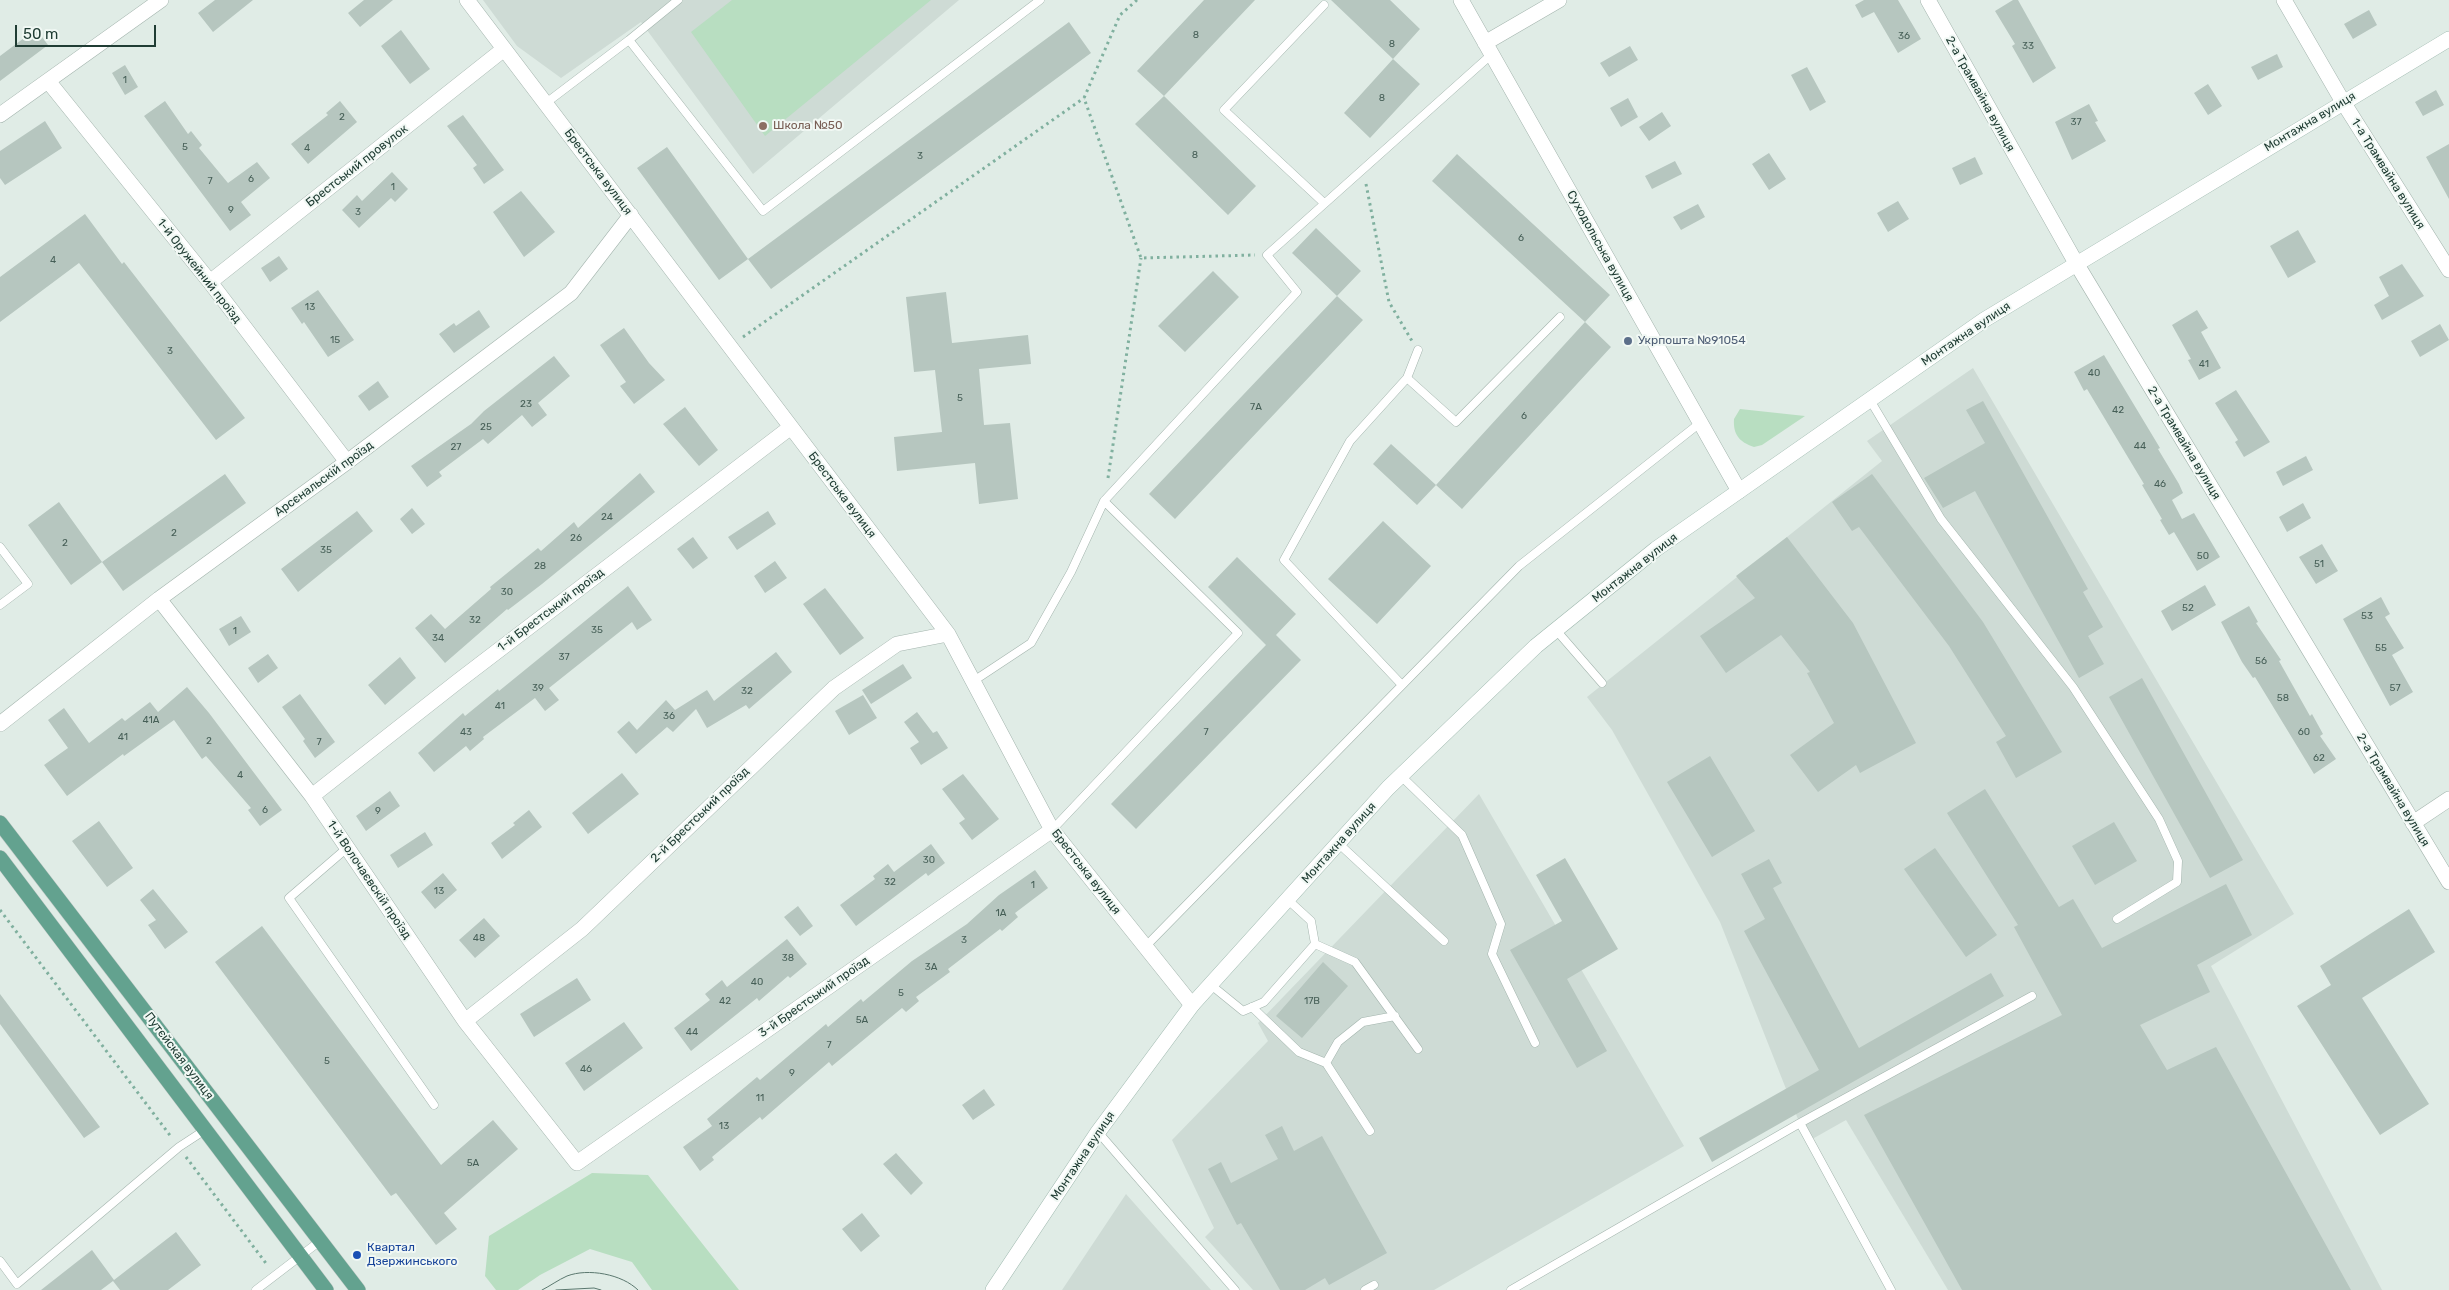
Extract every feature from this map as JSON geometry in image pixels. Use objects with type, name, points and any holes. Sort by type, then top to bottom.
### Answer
[{"type":"main road","name":"Путєйская вулиця","points":[[0,823],[358,1290]]},
{"type":"main road","name":"Путєйская вулиця","points":[[0,858],[326,1290]]},
{"type":"street","points":[[0,115],[161,0]]},
{"type":"street","name":"Брестська вулиця","points":[[467,0],[948,634],[1052,830],[1192,1005]]},
{"type":"street","name":"Суходольська вулиця","points":[[1461,0],[1739,491]]},
{"type":"street","points":[[1489,48],[1559,0]]},
{"type":"street","name":"2-а Трамвайна вулиця","points":[[1928,0],[2076,263],[2449,882]]},
{"type":"street","name":"1-а Трамвайна вулиця","points":[[2284,0],[2343,102],[2449,270]]},
{"type":"street","name":"Монтажна вулиця","points":[[993,1290],[1098,1132],[1192,1005],[1401,776],[1536,646],[1656,549],[1984,320],[2449,39]]},
{"type":"street","name":"Брестський провулок","points":[[210,282],[504,49]]},
{"type":"street","name":"1-й Оружейний проїзд","points":[[48,81],[210,282],[347,462]]},
{"type":"street","name":"Арсєнальскій проїзд","points":[[0,724],[159,599],[347,462],[571,293],[631,215]]},
{"type":"street","name":"1-й Брестський проїзд","points":[[312,796],[791,427]]},
{"type":"street","name":"1-й Волочаєвскій проїзд","points":[[159,599],[312,796],[465,1021],[577,1164]]},
{"type":"street","name":"2-й Брестський проїзд","points":[[465,1021],[582,928],[834,688],[897,644],[948,634]]},
{"type":"street","points":[[2413,823],[2449,799]]},
{"type":"street","name":"3-й Брестський проїзд","points":[[577,1164],[1052,830]]},
{"type":"lane","points":[[546,103],[678,0]]},
{"type":"lane","points":[[629,40],[763,211],[1040,0]]},
{"type":"lane","points":[[1324,5],[1224,110],[1324,204]]},
{"type":"lane","points":[[972,682],[1031,643],[1071,572],[1104,501],[1297,292],[1267,255],[1363,168],[1489,48]]},
{"type":"lane","points":[[1407,378],[1456,422],[1560,317]]},
{"type":"lane","points":[[1402,685],[1284,560],[1350,441],[1407,378],[1418,350]]},
{"type":"lane","points":[[1870,400],[1941,519],[2073,686],[2159,819],[2178,861],[2177,882],[2117,919]]},
{"type":"lane","points":[[1145,947],[1519,566],[1700,423]]},
{"type":"lane","points":[[1052,830],[1238,634],[1104,501]]},
{"type":"lane","points":[[0,547],[28,584],[0,605]]},
{"type":"lane","points":[[1556,630],[1602,683]]},
{"type":"lane","points":[[1401,776],[1462,835],[1502,924],[1492,954],[1535,1043]]},
{"type":"lane","points":[[1338,843],[1444,941]]},
{"type":"lane","points":[[347,848],[289,898],[434,1105]]},
{"type":"lane","points":[[1287,899],[1311,921],[1315,944]]},
{"type":"lane","points":[[1211,985],[1243,1011],[1264,1002],[1315,944]]},
{"type":"lane","points":[[1315,944],[1355,962],[1418,1049]]},
{"type":"lane","points":[[1511,1290],[1800,1123],[2032,996]]},
{"type":"lane","points":[[1252,1007],[1299,1052],[1326,1063],[1370,1131]]},
{"type":"lane","points":[[1326,1063],[1338,1042],[1363,1022],[1395,1016]]},
{"type":"lane","points":[[1800,1123],[1891,1290]]},
{"type":"lane","points":[[10,1290],[179,1147],[205,1130]]},
{"type":"lane","points":[[1098,1132],[1235,1290]]},
{"type":"lane","points":[[256,1290],[320,1241]]},
{"type":"lane","points":[[0,1262],[17,1284]]},
{"type":"lane","points":[[1365,1290],[1374,1285]]},
{"type":"path","points":[[743,337],[1084,98],[1120,15],[1137,0]]},
{"type":"path","points":[[1084,98],[1141,258],[1104,501]]},
{"type":"path","points":[[1363,168],[1389,302],[1418,350]]},
{"type":"path","points":[[1141,258],[1267,255]]},
{"type":"path","points":[[0,910],[276,1275]]},
{"type":"shaded area","name":"Школа №50","points":[[483,0],[959,0],[753,174],[641,22],[561,78],[517,46]]},
{"type":"shaded area","points":[[1973,368],[2294,914],[2211,966],[2382,1290],[1948,1290],[1846,1120],[1807,1142],[1720,922],[1612,730],[1587,697],[1882,461],[1867,441]]},
{"type":"shaded area","points":[[1479,794],[1684,1146],[1434,1290],[1253,1290],[1205,1237],[1214,1228],[1172,1140],[1268,1041],[1258,1023]]},
{"type":"shaded area","points":[[1126,1194],[1211,1290],[1062,1290]]},
{"type":"green space","points":[[732,0],[931,0],[765,136],[691,32]]},
{"type":"green space","points":[[1740,409],[1805,416],[1762,445],[1754,447],[1744,443],[1736,433],[1734,419]]},
{"type":"green space","points":[[592,1173],[648,1175],[739,1290],[652,1290],[632,1262],[590,1249],[540,1275],[518,1290],[496,1290],[485,1276],[489,1236]]},
{"type":"building","points":[[215,0],[253,0],[213,32],[198,13]]},
{"type":"building","points":[[364,0],[393,0],[360,27],[348,13]]},
{"type":"building","points":[[1204,0],[1255,0],[1164,96],[1137,71]]},
{"type":"building","points":[[1331,0],[1390,0],[1420,29],[1393,59]]},
{"type":"building","points":[[1864,0],[1898,0],[1921,39],[1898,53],[1874,12],[1862,18],[1855,5]]},
{"type":"building","points":[[2013,0],[2018,0],[2056,68],[2033,83],[2012,46],[2015,44],[1995,11]]},
{"type":"building","points":[[2369,10],[2377,25],[2353,39],[2344,24]]},
{"type":"building","points":[[1069,22],[1091,53],[771,289],[748,259]]},
{"type":"building","points":[[36,29],[48,45],[0,81],[0,56]]},
{"type":"building","points":[[401,30],[430,69],[410,84],[381,46]]},
{"type":"building","points":[[1630,46],[1638,60],[1609,77],[1600,63]]},
{"type":"building","points":[[2277,54],[2283,67],[2258,80],[2251,67]]},
{"type":"building","points":[[1393,59],[1420,84],[1370,138],[1344,113]]},
{"type":"building","points":[[125,65],[138,87],[125,95],[112,73]]},
{"type":"building","points":[[1807,67],[1826,102],[1810,111],[1791,75]]},
{"type":"building","points":[[2208,84],[2222,106],[2208,115],[2194,93]]},
{"type":"building","points":[[2436,90],[2444,105],[2423,116],[2415,102]]},
{"type":"building","points":[[1164,96],[1256,186],[1228,215],[1135,124]]},
{"type":"building","points":[[1628,98],[1638,117],[1621,127],[1610,108]]},
{"type":"building","points":[[165,101],[188,134],[191,131],[202,145],[199,148],[228,183],[257,162],[270,178],[241,202],[251,215],[230,231],[144,116]]},
{"type":"building","points":[[340,101],[357,122],[308,164],[291,144],[328,115],[326,113]]},
{"type":"building","points":[[2089,104],[2098,121],[2095,122],[2106,141],[2072,160],[2055,122]]},
{"type":"building","points":[[1662,112],[1671,126],[1649,141],[1639,127]]},
{"type":"building","points":[[463,115],[504,170],[484,184],[473,168],[477,165],[447,126]]},
{"type":"building","points":[[45,121],[62,148],[5,185],[0,178],[0,151]]},
{"type":"building","points":[[2449,144],[2449,199],[2426,157]]},
{"type":"building","points":[[667,147],[748,259],[719,280],[637,168]]},
{"type":"building","points":[[1769,153],[1786,179],[1769,190],[1752,164]]},
{"type":"building","points":[[1457,154],[1610,295],[1585,322],[1432,181]]},
{"type":"building","points":[[1975,157],[1983,174],[1960,185],[1952,168]]},
{"type":"building","points":[[1675,161],[1682,174],[1652,189],[1645,176]]},
{"type":"building","points":[[392,172],[408,189],[395,202],[391,198],[359,228],[342,210],[357,195],[362,201]]},
{"type":"building","points":[[521,191],[555,232],[524,257],[493,212]]},
{"type":"building","points":[[1898,201],[1909,219],[1888,232],[1877,213]]},
{"type":"building","points":[[1698,204],[1705,217],[1681,230],[1673,217]]},
{"type":"building","points":[[85,214],[122,264],[124,262],[245,418],[216,440],[79,263],[0,322],[0,277]]},
{"type":"building","points":[[1316,228],[1361,271],[1337,296],[1292,253]]},
{"type":"building","points":[[2298,230],[2316,262],[2288,278],[2270,246]]},
{"type":"building","points":[[279,256],[288,269],[270,282],[261,268]]},
{"type":"building","points":[[2402,264],[2424,296],[2382,320],[2374,305],[2389,296],[2379,277]]},
{"type":"building","points":[[1213,271],[1239,297],[1185,352],[1158,326]]},
{"type":"building","points":[[318,290],[354,340],[328,357],[304,322],[302,324],[291,308]]},
{"type":"building","points":[[946,292],[952,343],[1028,335],[1031,364],[979,369],[984,425],[1010,423],[1018,499],[979,504],[975,463],[897,471],[894,437],[942,432],[935,370],[914,372],[906,297]]},
{"type":"building","points":[[1337,296],[1363,320],[1175,519],[1149,494]]},
{"type":"building","points":[[479,310],[490,327],[454,353],[439,334],[454,323],[456,326]]},
{"type":"building","points":[[2197,310],[2208,328],[2201,332],[2221,368],[2199,380],[2188,360],[2191,359],[2172,325]]},
{"type":"building","points":[[1585,322],[1611,347],[1462,509],[1436,485]]},
{"type":"building","points":[[2440,324],[2449,340],[2420,357],[2411,341]]},
{"type":"building","points":[[624,328],[649,363],[665,380],[634,404],[620,386],[626,382],[600,345]]},
{"type":"building","points":[[2104,355],[2160,448],[2158,449],[2179,484],[2183,493],[2172,500],[2182,519],[2194,513],[2220,557],[2197,571],[2174,532],[2169,535],[2142,485],[2144,484],[2087,389],[2084,391],[2074,372]]},
{"type":"building","points":[[554,356],[570,376],[538,403],[547,415],[532,427],[522,415],[488,444],[483,439],[439,472],[442,476],[427,487],[411,466],[471,424],[484,411]]},
{"type":"building","points":[[378,381],[389,397],[369,411],[358,396]]},
{"type":"building","points":[[2236,390],[2270,442],[2244,457],[2235,442],[2238,440],[2215,403]]},
{"type":"building","points":[[1983,401],[2088,589],[2083,592],[2103,627],[2088,636],[2104,664],[2079,678],[1975,491],[1943,508],[1924,478],[1985,443],[1966,410]]},
{"type":"building","points":[[685,407],[718,450],[699,466],[663,424]]},
{"type":"building","points":[[1391,444],[1436,485],[1417,505],[1373,464]]},
{"type":"building","points":[[2306,456],[2313,470],[2283,486],[2276,472]]},
{"type":"building","points":[[640,473],[655,492],[542,584],[507,609],[445,663],[415,628],[431,614],[445,629],[491,589],[490,587],[538,548],[541,551],[574,522],[578,528]]},
{"type":"building","points":[[225,474],[246,503],[123,591],[102,562]]},
{"type":"building","points":[[1872,474],[1983,622],[2062,752],[2016,778],[1996,742],[2006,736],[1949,646],[1859,527],[1852,531],[1832,502]]},
{"type":"building","points":[[59,502],[102,562],[71,585],[28,525]]},
{"type":"building","points":[[2303,503],[2311,518],[2287,532],[2279,517]]},
{"type":"building","points":[[412,508],[425,524],[412,534],[400,519]]},
{"type":"building","points":[[357,511],[373,531],[298,592],[281,569]]},
{"type":"building","points":[[768,511],[776,524],[737,550],[728,537]]},
{"type":"building","points":[[1383,521],[1431,566],[1377,624],[1328,579]]},
{"type":"building","points":[[693,537],[708,558],[693,569],[677,549]]},
{"type":"building","points":[[1787,537],[1853,623],[1916,743],[1860,773],[1856,765],[1818,792],[1790,755],[1834,723],[1807,673],[1810,672],[1781,635],[1726,673],[1700,636],[1755,598],[1736,576]]},
{"type":"building","points":[[2322,544],[2338,571],[2316,584],[2299,557]]},
{"type":"building","points":[[1237,557],[1296,614],[1276,635],[1301,660],[1136,829],[1111,804],[1266,645],[1208,587]]},
{"type":"building","points":[[775,561],[787,578],[765,593],[754,576]]},
{"type":"building","points":[[2205,585],[2216,605],[2172,631],[2161,611]]},
{"type":"building","points":[[628,586],[652,620],[637,630],[632,622],[549,688],[559,700],[545,711],[535,698],[483,737],[484,739],[470,751],[466,746],[434,772],[418,753],[463,713],[465,716],[498,689],[499,691]]},
{"type":"building","points":[[825,588],[864,638],[840,655],[803,604]]},
{"type":"building","points":[[2381,597],[2390,614],[2385,617],[2404,648],[2392,655],[2413,692],[2390,706],[2343,619]]},
{"type":"building","points":[[2249,606],[2258,622],[2256,623],[2281,660],[2279,661],[2310,716],[2312,714],[2323,734],[2320,736],[2336,759],[2314,774],[2255,677],[2253,678],[2242,662],[2221,622]]},
{"type":"building","points":[[241,616],[251,632],[229,646],[219,629]]},
{"type":"building","points":[[776,652],[792,672],[749,709],[746,705],[707,728],[696,709],[673,732],[667,727],[636,754],[617,732],[629,721],[637,730],[666,700],[675,710],[707,690],[714,701]]},
{"type":"building","points":[[268,654],[278,668],[258,683],[248,668]]},
{"type":"building","points":[[400,657],[416,678],[385,705],[368,685]]},
{"type":"building","points":[[903,664],[912,678],[871,704],[862,690]]},
{"type":"building","points":[[2142,678],[2243,860],[2210,878],[2109,697]]},
{"type":"building","points":[[187,687],[209,713],[282,810],[260,826],[248,810],[251,808],[206,756],[202,759],[174,720],[124,756],[123,754],[67,796],[44,765],[68,748],[48,720],[64,708],[89,743],[122,718],[125,721],[150,702],[158,712]]},
{"type":"building","points":[[300,694],[335,742],[315,758],[303,741],[305,739],[282,707]]},
{"type":"building","points":[[863,695],[877,718],[849,735],[835,711]]},
{"type":"building","points":[[917,712],[933,733],[937,731],[948,748],[921,765],[910,748],[919,742],[904,722]]},
{"type":"building","points":[[1710,756],[1755,831],[1712,857],[1667,782]]},
{"type":"building","points":[[622,773],[639,794],[588,834],[572,813]]},
{"type":"building","points":[[963,774],[999,819],[972,840],[959,823],[965,819],[942,789]]},
{"type":"building","points":[[1985,789],[2059,907],[2073,899],[2102,948],[2226,884],[2252,935],[2197,965],[2210,992],[2140,1025],[2167,1070],[2216,1047],[2351,1290],[1962,1290],[1864,1115],[2062,1015],[2014,927],[2018,925],[1947,813]]},
{"type":"building","points":[[390,791],[400,806],[366,831],[356,816]]},
{"type":"building","points":[[529,810],[542,827],[502,859],[491,843],[515,825],[513,823]]},
{"type":"building","points":[[99,821],[133,868],[107,887],[72,841]]},
{"type":"building","points":[[2114,822],[2137,861],[2095,885],[2072,846]]},
{"type":"building","points":[[425,832],[433,845],[398,868],[390,855]]},
{"type":"building","points":[[931,844],[945,863],[928,876],[926,873],[856,926],[840,905],[875,879],[873,876],[888,864],[894,872]]},
{"type":"building","points":[[1935,848],[1997,935],[1966,957],[1904,869]]},
{"type":"building","points":[[1565,858],[1618,949],[1567,979],[1607,1051],[1577,1068],[1510,950],[1562,921],[1536,875]]},
{"type":"building","points":[[1769,859],[1782,883],[1773,888],[1859,1048],[1991,973],[2004,996],[1712,1162],[1699,1138],[1819,1070],[1744,931],[1765,919],[1741,874]]},
{"type":"building","points":[[1035,870],[1048,888],[1015,913],[1018,917],[1002,931],[1000,929],[948,969],[950,972],[916,997],[919,1001],[906,1012],[902,1008],[832,1066],[829,1062],[762,1120],[760,1117],[712,1157],[714,1160],[700,1171],[683,1147],[712,1126],[707,1119],[757,1077],[760,1080],[826,1024],[828,1027],[861,999],[863,1002],[912,961],[967,924],[999,895]]},
{"type":"building","points":[[443,873],[457,890],[435,909],[421,892]]},
{"type":"building","points":[[153,889],[188,932],[165,949],[148,925],[156,920],[140,900]]},
{"type":"building","points":[[798,906],[813,926],[800,936],[784,917]]},
{"type":"building","points":[[2409,909],[2435,952],[2362,998],[2429,1104],[2380,1135],[2297,1006],[2331,985],[2320,966]]},
{"type":"building","points":[[484,918],[500,936],[475,958],[459,940]]},
{"type":"building","points":[[262,926],[441,1165],[493,1120],[518,1149],[444,1213],[457,1229],[436,1245],[396,1193],[391,1196],[215,962]]},
{"type":"building","points":[[787,939],[807,964],[790,978],[788,976],[759,1001],[757,998],[691,1051],[674,1028],[710,1000],[705,994],[722,980],[727,987]]},
{"type":"building","points":[[1323,962],[1348,986],[1302,1038],[1276,1016]]},
{"type":"building","points":[[577,978],[591,1000],[534,1037],[520,1014]]},
{"type":"building","points":[[0,994],[100,1127],[84,1138],[0,1024]]},
{"type":"building","points":[[624,1022],[643,1048],[584,1091],[565,1063]]},
{"type":"building","points":[[984,1089],[995,1105],[973,1120],[962,1105]]},
{"type":"building","points":[[1282,1126],[1294,1151],[1322,1136],[1387,1253],[1329,1285],[1325,1278],[1305,1290],[1280,1290],[1241,1223],[1237,1225],[1208,1169],[1221,1162],[1231,1183],[1278,1159],[1265,1135]]},
{"type":"building","points":[[896,1153],[923,1183],[911,1195],[883,1164]]},
{"type":"building","points":[[862,1213],[880,1236],[861,1252],[842,1229]]},
{"type":"building","points":[[176,1232],[201,1265],[168,1290],[120,1290],[113,1281],[101,1290],[41,1290],[92,1250],[114,1280]]},
{"type":"tram line","points":[[542,1290],[567,1276],[585,1273],[614,1276],[631,1284],[638,1290]]},
{"type":"tram line","points":[[556,1290],[594,1288],[601,1290]]},
{"type":"place","name":"Школа №50","points":[[763,126]]},
{"type":"place","name":"Укрпошта №91054","points":[[1628,341]]},
{"type":"place","name":"Квартал Дзержинського","points":[[357,1255]]}]
